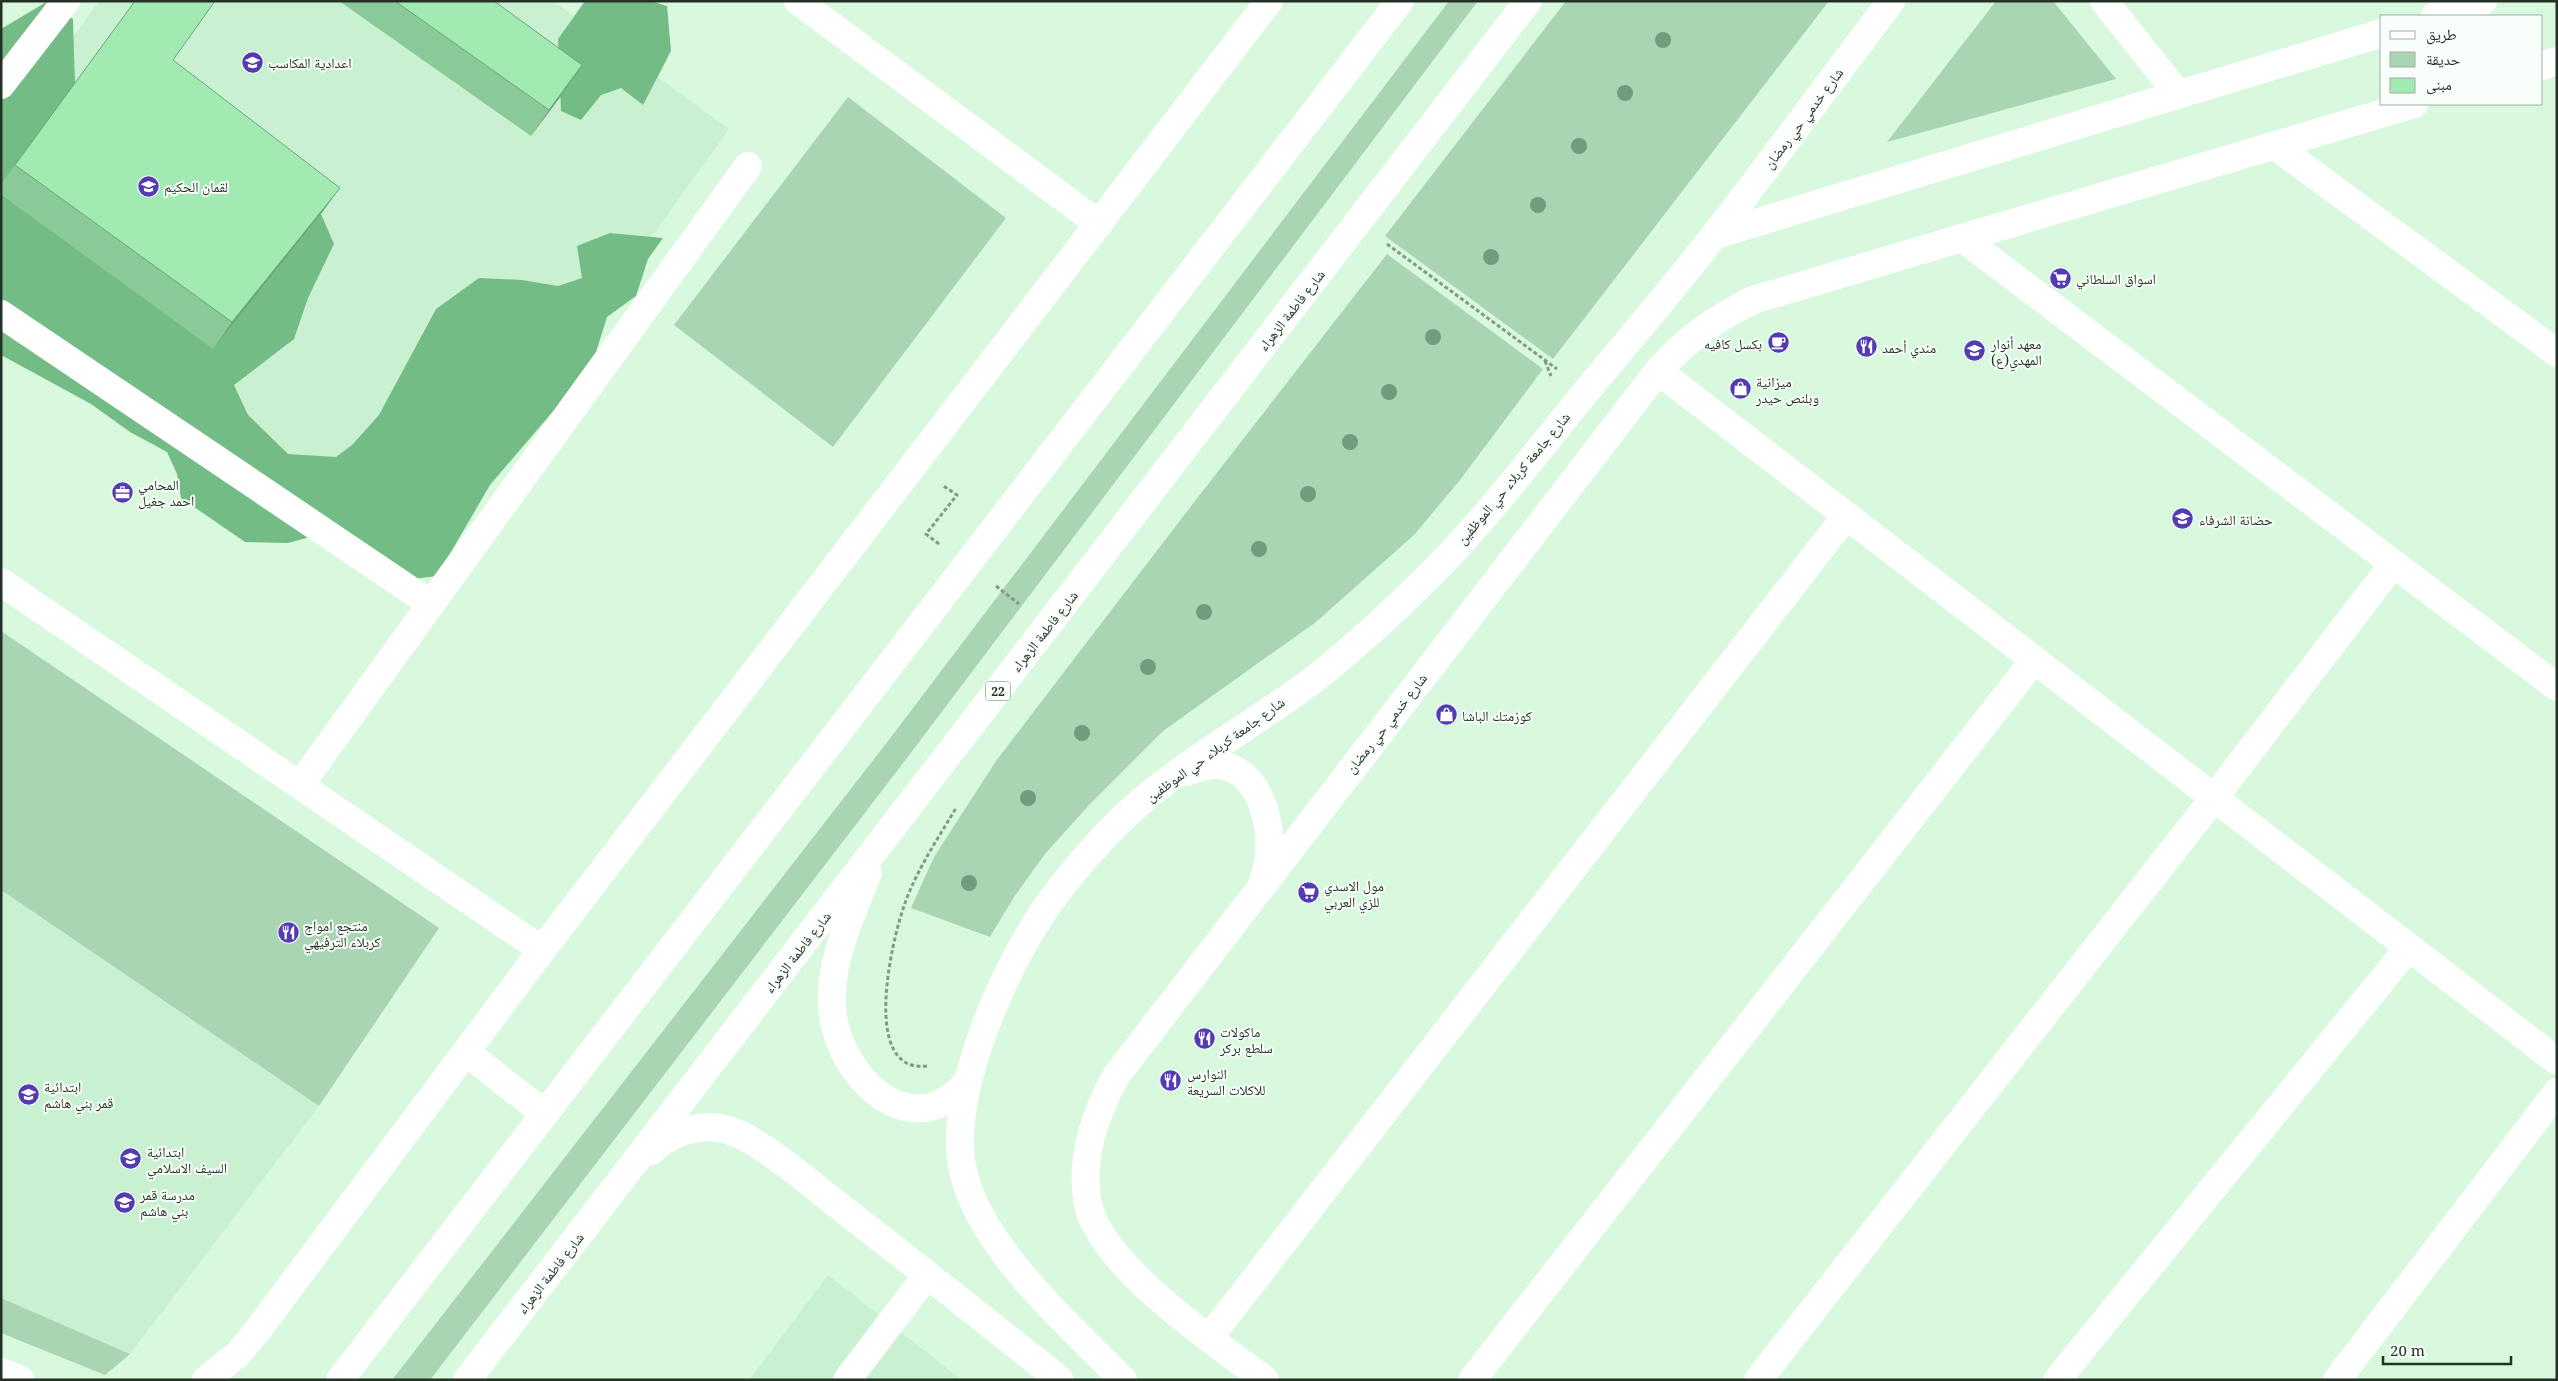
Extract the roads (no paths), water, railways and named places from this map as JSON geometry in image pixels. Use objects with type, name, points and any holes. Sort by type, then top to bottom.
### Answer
[{"type":"main road","points":[[1,86],[66,1]]},
{"type":"main road","points":[[798,1],[1099,224]]},
{"type":"main road","points":[[206,1380],[239,1354],[257,1331],[467,1053],[542,950],[1269,1]]},
{"type":"main road","points":[[340,1380],[1400,1]]},
{"type":"main road","name":"شارع فاطمة الزهراء","points":[[467,1380],[1528,1]]},
{"type":"main road","name":"شارع خدمي حي رمضان","points":[[1715,235],[1891,1]]},
{"type":"main road","points":[[2104,1],[2179,95]]},
{"type":"main road","points":[[2438,15],[2483,1]]},
{"type":"main road","points":[[1715,235],[2380,34]]},
{"type":"main road","points":[[2543,66],[2557,61]]},
{"type":"main road","name":"شارع خدمي حي رمضان","points":[[1209,1338],[1153,1292],[1123,1263],[1104,1238],[1092,1217],[1087,1201],[1087,1153],[1099,1109],[1116,1076],[1260,888],[1658,371],[1691,337],[1717,318],[1753,300],[2411,105]]},
{"type":"main road","points":[[2274,145],[2557,353]]},
{"type":"main road","points":[[300,785],[748,166]]},
{"type":"main road","name":"شارع جامعة كربلاء حي الموظفين","points":[[1123,1380],[1005,1255],[975,1205],[964,1173],[960,1151],[963,1106],[968,1081],[988,1020],[1023,947],[1044,910],[1061,886],[1095,847],[1154,791],[1320,674],[1431,574],[1488,510],[1715,235]]},
{"type":"main road","points":[[1962,238],[2557,687]]},
{"type":"main road","points":[[1,314],[431,604]]},
{"type":"main road","points":[[1658,371],[2557,1061]]},
{"type":"main road","points":[[1265,1380],[1209,1338],[1846,516]]},
{"type":"main road","points":[[1758,1380],[2214,798],[2393,564]]},
{"type":"main road","points":[[1,582],[542,950]]},
{"type":"main road","points":[[1472,1380],[2034,660]]},
{"type":"main road","points":[[1154,791],[1180,776],[1205,766],[1220,765],[1234,769],[1246,778],[1258,792],[1269,831],[1270,853],[1267,870],[1260,888]]},
{"type":"main road","points":[[881,843],[846,934],[833,984],[832,1010],[842,1048],[855,1071],[872,1090],[884,1100],[898,1106],[912,1108],[933,1106],[952,1096],[968,1081]]},
{"type":"main road","points":[[2057,1380],[2409,948]]},
{"type":"main road","points":[[467,1053],[545,1114]]},
{"type":"main road","points":[[2336,1380],[2557,1092]]},
{"type":"main road","points":[[623,1178],[653,1148],[677,1134],[701,1127],[729,1130],[753,1142],[767,1152],[1060,1380]]},
{"type":"main road","points":[[846,1380],[927,1275]]},
{"type":"main road","points":[[1,1372],[21,1380]]},
{"type":"place","name":"اعدادية المكاسب","points":[[252,62]]},
{"type":"place","name":"لقمان الحكيم","points":[[148,186]]},
{"type":"place","name":"اسواق السلطاني","points":[[2060,278]]},
{"type":"place","name":"بكسل كافيه","points":[[1778,343]]},
{"type":"place","name":"مندي أحمد","points":[[1866,347]]},
{"type":"place","name":"معهد أنوار المهدي(ع)","points":[[1975,351]]},
{"type":"place","name":"ميزانية وبلنص حيدر","points":[[1740,389]]},
{"type":"place","name":"المحامي احمد جغيل","points":[[122,492]]},
{"type":"place","name":"حضانة الشرفاء","points":[[2183,519]]},
{"type":"place","name":"كوزمتك الباشا","points":[[1446,715]]},
{"type":"place","name":"مول الاسدي للزي العربي","points":[[1308,893]]},
{"type":"place","name":"منتجع امواج كربلاء الترفيهي","points":[[288,933]]},
{"type":"place","name":"ماكولات سلطع بركر","points":[[1204,1039]]},
{"type":"place","name":"النوارس للاكلات السريعة","points":[[1171,1081]]},
{"type":"place","name":"ابتدائية قمر بني هاشم","points":[[28,1094]]},
{"type":"place","name":"ابتدائية السيف الاسلامي","points":[[131,1159]]},
{"type":"place","name":"مدرسة قمر بني هاشم","points":[[124,1202]]}]
